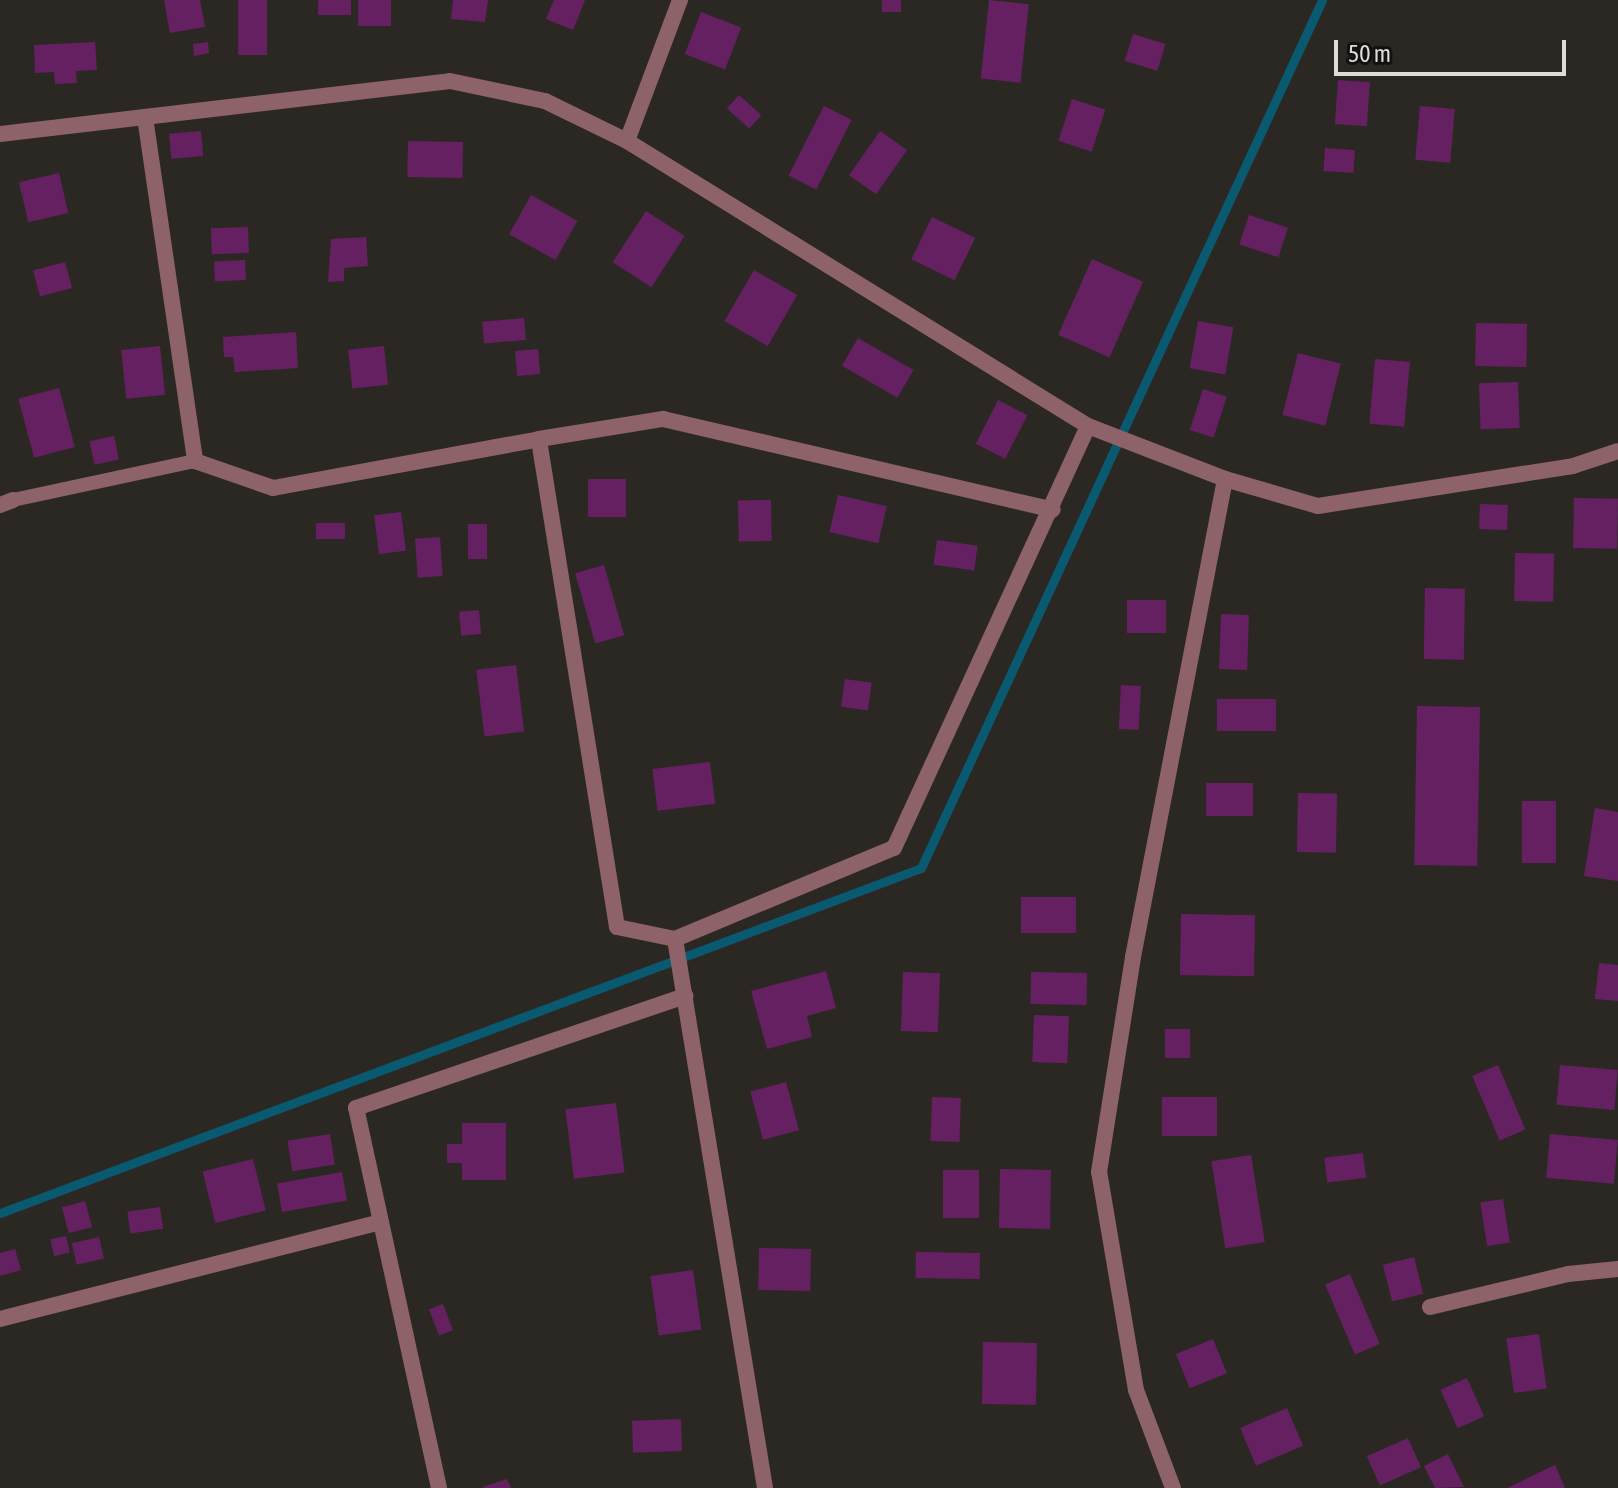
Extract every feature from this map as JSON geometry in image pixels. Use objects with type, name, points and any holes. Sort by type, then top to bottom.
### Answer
[{"type":"street","points":[[627,141],[680,0]]},
{"type":"street","points":[[0,134],[450,81],[545,101],[627,141],[1088,426],[1225,479],[1318,506],[1573,466],[1618,451]]},
{"type":"street","points":[[145,117],[195,461],[273,488],[663,419],[1053,510]]},
{"type":"street","points":[[539,439],[617,927],[677,946],[894,848],[1053,510],[1088,426]]},
{"type":"street","points":[[1173,1488],[1136,1390],[1099,1172],[1133,957],[1225,479]]},
{"type":"street","points":[[677,946],[765,1488]]},
{"type":"street","points":[[439,1488],[356,1108],[685,996]]},
{"type":"street","points":[[0,1319],[381,1222]]},
{"type":"street","points":[[1430,1307],[1568,1274],[1618,1269]]},
{"type":"lane","points":[[7,503],[195,461]]},
{"type":"building","points":[[164,0],[200,0],[205,27],[170,33]]},
{"type":"building","points":[[238,0],[267,0],[267,55],[238,55]]},
{"type":"building","points":[[318,0],[351,0],[351,15],[318,15]]},
{"type":"building","points":[[358,0],[391,0],[391,26],[358,26]]},
{"type":"building","points":[[453,0],[488,0],[485,22],[451,19]]},
{"type":"building","points":[[554,0],[585,0],[573,30],[546,19]]},
{"type":"building","points":[[882,0],[901,0],[901,12],[882,12]]},
{"type":"building","points":[[989,0],[1029,4],[1021,83],[981,79]]},
{"type":"building","points":[[701,12],[741,27],[725,69],[685,54]]},
{"type":"building","points":[[1133,34],[1166,44],[1157,71],[1125,61]]},
{"type":"building","points":[[95,42],[97,70],[76,71],[77,83],[55,84],[54,72],[35,73],[34,45]]},
{"type":"building","points":[[208,42],[209,53],[194,56],[193,44]]},
{"type":"building","points":[[1338,80],[1370,82],[1367,126],[1335,124]]},
{"type":"building","points":[[739,95],[761,115],[749,128],[727,108]]},
{"type":"building","points":[[1072,99],[1105,110],[1092,152],[1058,141]]},
{"type":"building","points":[[824,106],[852,120],[816,190],[789,175]]},
{"type":"building","points":[[1420,106],[1455,109],[1450,163],[1415,160]]},
{"type":"building","points":[[201,131],[203,156],[171,159],[169,134]]},
{"type":"building","points":[[880,131],[907,150],[876,194],[849,175]]},
{"type":"building","points":[[408,141],[463,142],[462,178],[407,177]]},
{"type":"building","points":[[1325,148],[1355,150],[1353,173],[1323,171]]},
{"type":"building","points":[[59,173],[68,213],[28,222],[19,182]]},
{"type":"building","points":[[531,195],[577,221],[556,260],[509,234]]},
{"type":"building","points":[[646,211],[685,236],[651,287],[613,262]]},
{"type":"building","points":[[1249,215],[1288,228],[1278,257],[1239,244]]},
{"type":"building","points":[[932,217],[975,238],[955,280],[911,259]]},
{"type":"building","points":[[248,227],[249,253],[212,254],[211,228]]},
{"type":"building","points":[[366,237],[368,266],[344,268],[344,281],[328,282],[331,239]]},
{"type":"building","points":[[1092,259],[1143,282],[1109,358],[1058,335]]},
{"type":"building","points":[[245,260],[246,280],[215,282],[214,262]]},
{"type":"building","points":[[65,262],[72,288],[40,297],[33,271]]},
{"type":"building","points":[[754,270],[797,295],[768,346],[724,321]]},
{"type":"building","points":[[524,318],[526,340],[484,344],[482,322]]},
{"type":"building","points":[[1198,321],[1233,327],[1225,375],[1190,368]]},
{"type":"building","points":[[1476,323],[1527,324],[1526,367],[1475,366]]},
{"type":"building","points":[[296,332],[298,368],[235,372],[233,357],[224,357],[223,337]]},
{"type":"building","points":[[858,338],[913,370],[897,398],[842,366]]},
{"type":"building","points":[[160,346],[165,395],[126,399],[121,350]]},
{"type":"building","points":[[384,346],[388,385],[352,389],[348,350]]},
{"type":"building","points":[[538,349],[540,374],[517,376],[515,351]]},
{"type":"building","points":[[1298,353],[1341,364],[1325,426],[1283,415]]},
{"type":"building","points":[[1375,359],[1410,362],[1404,427],[1369,424]]},
{"type":"building","points":[[1518,382],[1520,428],[1481,429],[1479,383]]},
{"type":"building","points":[[59,388],[75,447],[34,458],[18,399]]},
{"type":"building","points":[[1203,389],[1227,397],[1213,438],[1190,430]]},
{"type":"building","points":[[998,400],[1027,415],[1005,459],[976,444]]},
{"type":"building","points":[[114,436],[119,459],[95,465],[90,441]]},
{"type":"building","points":[[588,479],[626,479],[626,517],[588,517]]},
{"type":"building","points":[[838,495],[887,506],[878,543],[829,532]]},
{"type":"building","points":[[1574,498],[1618,499],[1617,549],[1573,548]]},
{"type":"building","points":[[771,500],[772,541],[739,542],[738,501]]},
{"type":"building","points":[[1480,504],[1508,505],[1507,530],[1479,529]]},
{"type":"building","points":[[401,512],[406,551],[379,554],[374,515]]},
{"type":"building","points":[[316,523],[345,523],[345,539],[316,539]]},
{"type":"building","points":[[468,524],[487,524],[487,559],[468,559]]},
{"type":"building","points":[[440,537],[443,576],[418,578],[415,539]]},
{"type":"building","points":[[937,540],[978,546],[974,570],[934,565]]},
{"type":"building","points":[[1515,553],[1554,554],[1553,602],[1514,601]]},
{"type":"building","points":[[604,565],[624,635],[595,643],[575,573]]},
{"type":"building","points":[[1425,588],[1465,589],[1464,660],[1424,659]]},
{"type":"building","points":[[1127,600],[1166,600],[1166,633],[1127,633]]},
{"type":"building","points":[[479,610],[481,634],[461,636],[459,612]]},
{"type":"building","points":[[1221,614],[1249,615],[1247,670],[1219,669]]},
{"type":"building","points":[[516,665],[524,732],[484,736],[476,670]]},
{"type":"building","points":[[845,679],[872,683],[868,710],[841,707]]},
{"type":"building","points":[[1121,685],[1141,686],[1139,730],[1119,729]]},
{"type":"building","points":[[1217,699],[1276,699],[1276,731],[1217,731]]},
{"type":"building","points":[[1417,706],[1480,707],[1477,866],[1414,865]]},
{"type":"building","points":[[710,762],[715,804],[658,811],[652,769]]},
{"type":"building","points":[[1206,783],[1253,783],[1253,816],[1206,816]]},
{"type":"building","points":[[1298,793],[1337,794],[1336,853],[1297,852]]},
{"type":"building","points":[[1522,801],[1556,801],[1556,863],[1522,863]]},
{"type":"building","points":[[1595,808],[1618,812],[1618,881],[1584,876]]},
{"type":"building","points":[[1021,897],[1076,897],[1076,933],[1021,933]]},
{"type":"building","points":[[1181,914],[1255,915],[1254,976],[1180,975]]},
{"type":"building","points":[[1599,963],[1618,965],[1618,1001],[1595,999]]},
{"type":"building","points":[[826,971],[836,1008],[807,1016],[812,1037],[767,1049],[751,991]]},
{"type":"building","points":[[903,972],[940,973],[938,1032],[901,1031]]},
{"type":"building","points":[[1031,972],[1087,973],[1086,1005],[1030,1004]]},
{"type":"building","points":[[1034,1015],[1069,1016],[1067,1063],[1032,1062]]},
{"type":"building","points":[[1165,1029],[1190,1029],[1190,1058],[1165,1058]]},
{"type":"building","points":[[1498,1065],[1525,1129],[1500,1140],[1472,1076]]},
{"type":"building","points":[[1560,1065],[1618,1070],[1614,1110],[1557,1105]]},
{"type":"building","points":[[786,1082],[799,1130],[763,1140],[750,1092]]},
{"type":"building","points":[[932,1097],[961,1098],[959,1142],[930,1141]]},
{"type":"building","points":[[1162,1097],[1217,1097],[1217,1136],[1162,1136]]},
{"type":"building","points":[[616,1103],[625,1172],[574,1179],[565,1109]]},
{"type":"building","points":[[462,1123],[506,1123],[506,1180],[462,1180],[462,1163],[447,1163],[447,1144],[462,1144]]},
{"type":"building","points":[[330,1134],[335,1165],[292,1171],[288,1141]]},
{"type":"building","points":[[1550,1134],[1618,1140],[1614,1184],[1546,1178]]},
{"type":"building","points":[[1363,1153],[1366,1178],[1327,1183],[1324,1158]]},
{"type":"building","points":[[1251,1155],[1265,1242],[1225,1248],[1211,1161]]},
{"type":"building","points":[[253,1159],[266,1210],[215,1223],[203,1172]]},
{"type":"building","points":[[1000,1169],[1051,1170],[1050,1229],[999,1228]]},
{"type":"building","points":[[943,1170],[979,1170],[979,1218],[943,1218]]},
{"type":"building","points":[[342,1172],[347,1201],[282,1212],[277,1183]]},
{"type":"building","points":[[1503,1199],[1510,1242],[1487,1246],[1480,1203]]},
{"type":"building","points":[[85,1201],[92,1227],[69,1233],[62,1207]]},
{"type":"building","points":[[160,1207],[163,1229],[130,1233],[127,1212]]},
{"type":"building","points":[[66,1236],[70,1253],[54,1256],[50,1240]]},
{"type":"building","points":[[99,1237],[104,1258],[77,1265],[72,1243]]},
{"type":"building","points":[[759,1248],[811,1249],[810,1291],[758,1290]]},
{"type":"building","points":[[15,1249],[21,1270],[0,1276],[0,1253]]},
{"type":"building","points":[[916,1252],[980,1253],[980,1279],[916,1278]]},
{"type":"building","points":[[1414,1257],[1423,1294],[1392,1302],[1383,1265]]},
{"type":"building","points":[[693,1270],[701,1329],[659,1335],[650,1276]]},
{"type":"building","points":[[1350,1274],[1380,1344],[1355,1355],[1325,1285]]},
{"type":"building","points":[[443,1304],[453,1330],[439,1336],[429,1309]]},
{"type":"building","points":[[1539,1334],[1547,1388],[1514,1393],[1506,1339]]},
{"type":"building","points":[[1213,1339],[1227,1373],[1190,1388],[1176,1354]]},
{"type":"building","points":[[983,1342],[1037,1343],[1036,1405],[982,1404]]},
{"type":"building","points":[[1467,1378],[1484,1416],[1458,1428],[1441,1390]]},
{"type":"building","points":[[1287,1408],[1303,1446],[1256,1466],[1240,1428]]},
{"type":"building","points":[[681,1419],[682,1451],[633,1453],[632,1421]]},
{"type":"building","points":[[1408,1438],[1421,1467],[1380,1486],[1367,1456]]},
{"type":"building","points":[[1448,1454],[1464,1487],[1435,1488],[1424,1466]]},
{"type":"building","points":[[1555,1465],[1565,1488],[1507,1488]]},
{"type":"building","points":[[507,1479],[511,1488],[483,1488],[483,1487]]},
{"type":"waterway","points":[[0,1213],[921,868],[1322,0]]}]
